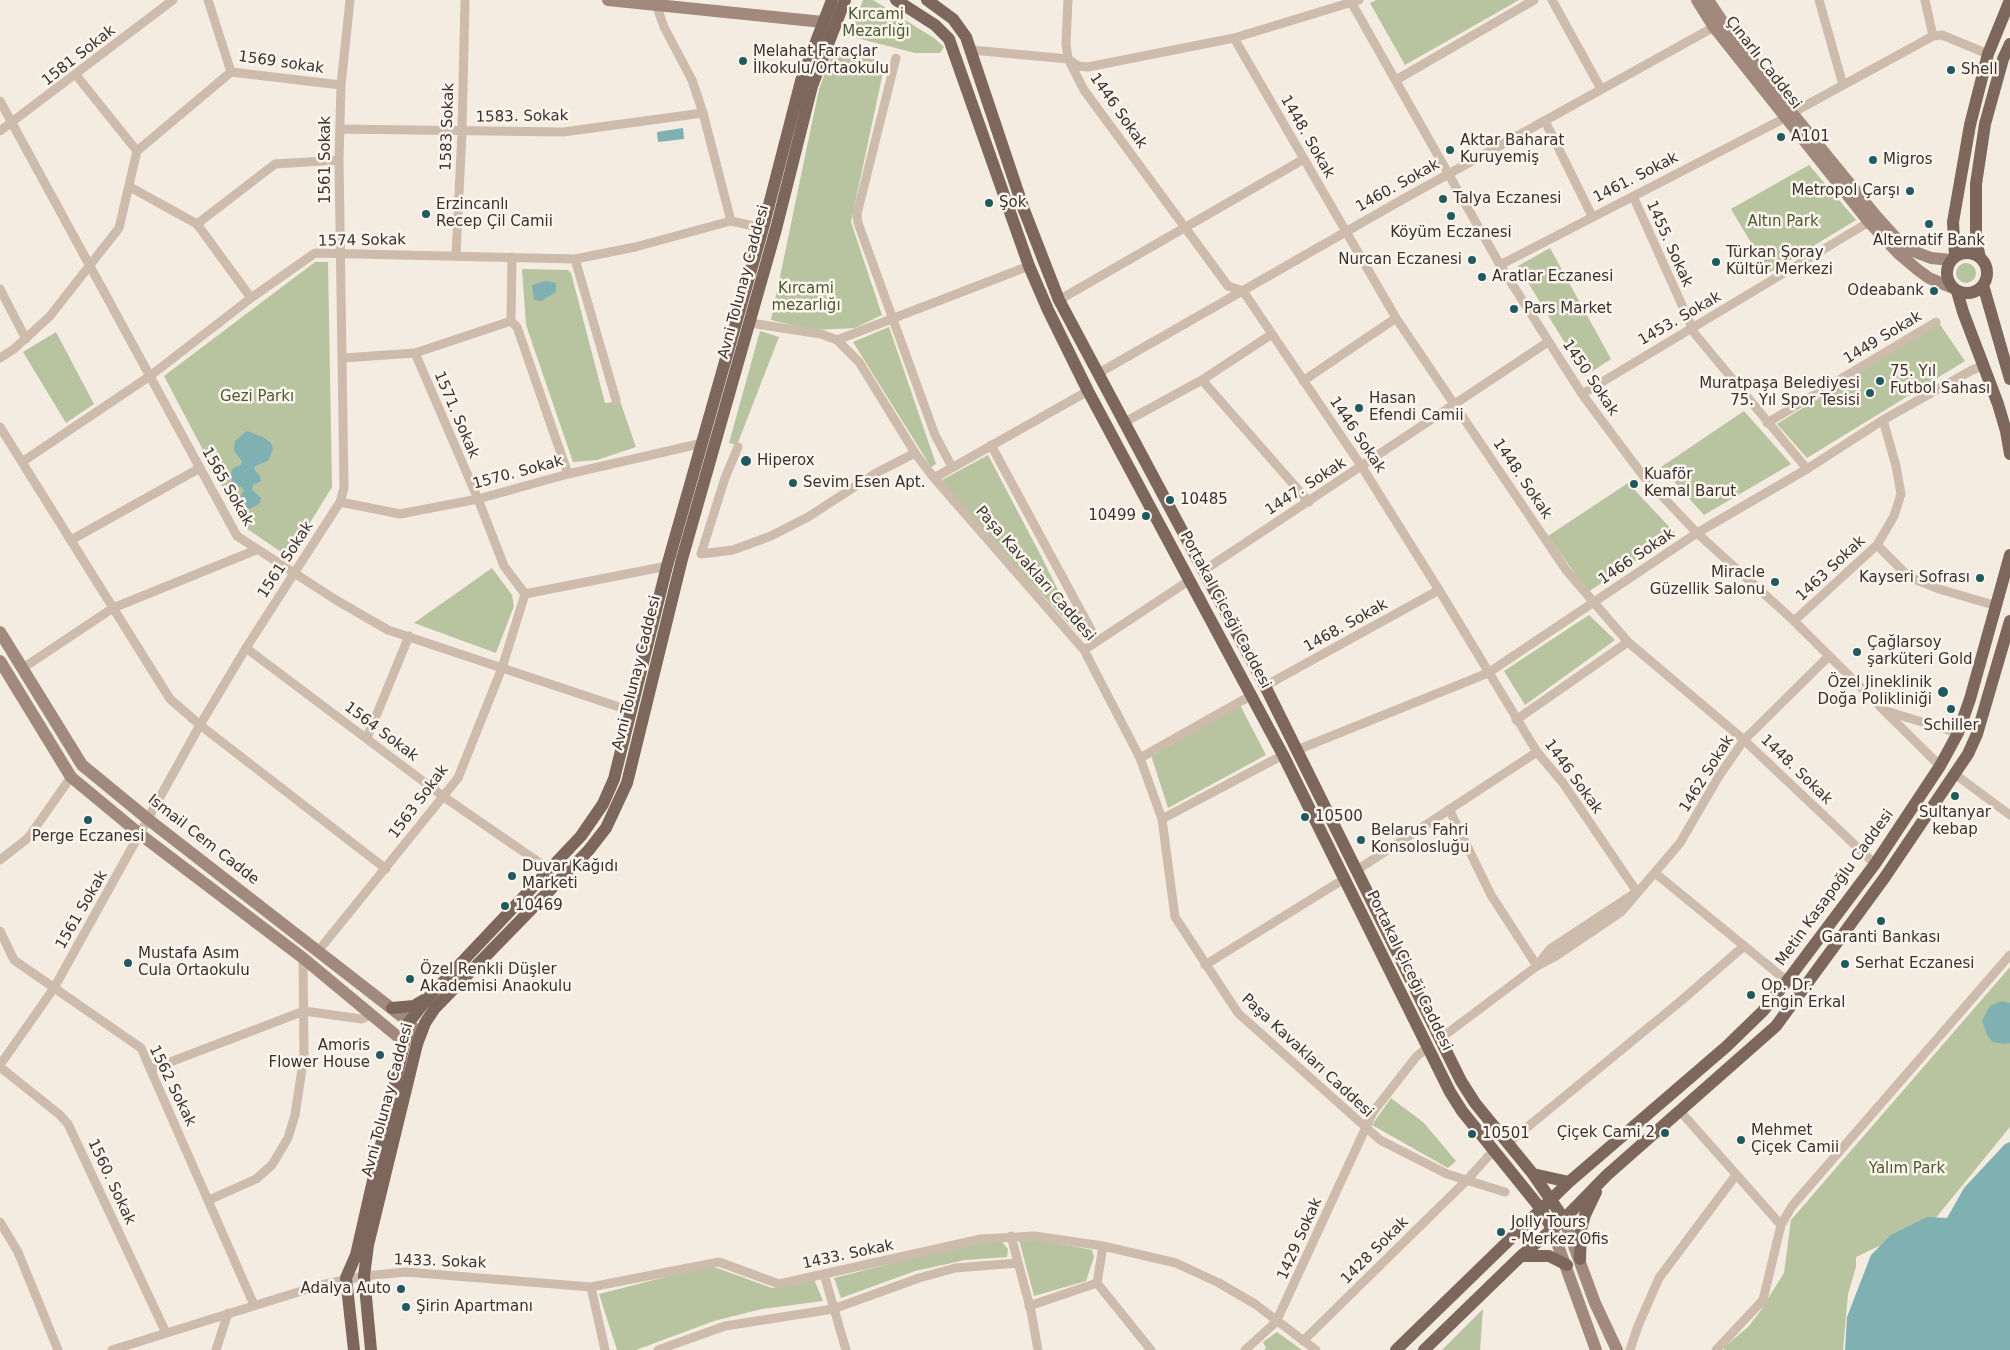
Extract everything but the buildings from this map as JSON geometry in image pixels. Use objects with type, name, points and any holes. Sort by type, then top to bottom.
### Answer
[{"type":"main road","points":[[608,0],[657,7],[823,22]]},
{"type":"main road","name":"Avni Tolunay Caddesi","points":[[346,1278],[356,1255],[396,1082],[403,1041],[409,1022],[426,998],[581,836],[603,804],[614,779],[667,566],[763,228],[801,81],[832,0]]},
{"type":"main road","name":"Avni Tolunay Caddesi","points":[[372,1350],[364,1276],[368,1245],[417,1044],[425,1023],[435,1008],[588,851],[606,828],[627,783],[682,559],[750,323],[812,86],[845,0]]},
{"type":"main road","name":"Portakal Çiceği Caddesi","points":[[896,0],[935,25],[950,39],[1029,266],[1088,391],[1284,755],[1454,1098],[1523,1186],[1552,1229]]},
{"type":"main road","name":"Portakal Çiceği Caddesi","points":[[927,0],[953,19],[966,37],[972,50],[1024,210],[1059,300],[1265,686],[1441,1038],[1475,1103],[1533,1174],[1564,1219]]},
{"type":"main road","name":"Çınarlı Caddesi","points":[[1698,0],[1714,27],[1788,115],[1899,254],[1930,278],[1955,289]]},
{"type":"main road","name":"Çınarlı Caddesi","points":[[1708,0],[1788,115]]},
{"type":"main road","points":[[2010,0],[1988,54],[1970,125],[1953,222],[1953,258],[1946,274],[1955,289],[2001,413],[2010,454]]},
{"type":"main road","points":[[2010,44],[2003,59],[1985,124],[1976,184],[1976,239],[1980,258],[1986,268],[1983,284],[2007,353],[2010,379]]},
{"type":"main road","name":"Çınarlı Caddesi","points":[[1872,219],[1905,248],[1931,258],[1953,258]]},
{"type":"main road","points":[[1953,258],[1970,253],[1980,258]]},
{"type":"main road","points":[[1955,289],[1971,292],[1983,284]]},
{"type":"main road","name":"Metin Kasapoğlu Caddesi","points":[[1396,1350],[1406,1344],[1522,1226],[1569,1182],[1727,1046],[1763,1011],[1787,981],[1875,864],[1940,766],[1958,733],[1970,699],[2010,555]]},
{"type":"main road","points":[[1425,1349],[1521,1256],[1564,1219],[1607,1174],[1776,1026],[1885,877],[1956,775],[1976,734],[2010,622]]},
{"type":"main road","name":"Ismail Cem Cadde","points":[[0,632],[82,765],[149,820],[319,950],[409,1022]]},
{"type":"main road","points":[[0,661],[4,678],[71,776],[141,835],[303,958],[403,1041]]},
{"type":"main road","points":[[392,1008],[414,1006],[426,998]]},
{"type":"main road","points":[[409,1022],[416,1032],[417,1044]]},
{"type":"main road","points":[[1533,1174],[1569,1182]]},
{"type":"main road","points":[[1580,1259],[1585,1215],[1607,1174]]},
{"type":"main road","points":[[1522,1226],[1527,1215],[1528,1202],[1523,1186]]},
{"type":"main road","points":[[1564,1219],[1595,1303],[1616,1350]]},
{"type":"main road","points":[[1552,1229],[1567,1265],[1596,1350]]},
{"type":"main road","points":[[1521,1256],[1549,1256],[1567,1265]]},
{"type":"main road","points":[[346,1278],[354,1350]]},
{"type":"street","name":"1581 Sokak","points":[[0,132],[173,0]]},
{"type":"street","name":"1569 sokak","points":[[208,0],[231,72],[341,85]]},
{"type":"street","name":"1561 Sokak","points":[[0,1066],[54,988],[141,835],[200,725],[246,648],[340,502],[344,488],[342,253],[339,160],[341,85],[350,0]]},
{"type":"street","name":"1583 Sokak","points":[[456,255],[462,132],[464,0]]},
{"type":"street","name":"1446 Sokak","points":[[1068,0],[1066,44],[1068,59],[1098,112],[1186,227],[1228,286],[1243,291],[1362,467],[1439,590],[1536,752],[1563,783],[1637,892]]},
{"type":"street","points":[[1396,80],[1534,0]]},
{"type":"street","points":[[1552,0],[1601,89]]},
{"type":"street","points":[[1819,0],[1843,85]]},
{"type":"street","points":[[1925,0],[1933,36],[1942,34],[1988,54]]},
{"type":"street","points":[[972,50],[1068,59],[1078,66],[1088,68],[1234,38],[1354,1]]},
{"type":"street","name":"1450 Sokak","points":[[1354,1],[1500,265],[1582,394],[1645,478],[1697,533],[1794,621],[1886,711],[1904,733],[1940,766]]},
{"type":"street","points":[[657,7],[664,27],[692,80],[703,113],[732,221]]},
{"type":"street","name":"1460. Sokak","points":[[1097,374],[1448,174],[1714,27]]},
{"type":"street","name":"1461. Sokak","points":[[1500,265],[1788,115],[1933,36]]},
{"type":"street","name":"1448. Sokak","points":[[1234,38],[1396,318],[1566,570],[1628,642],[1744,740],[1875,864]]},
{"type":"street","points":[[896,58],[858,214],[858,224],[935,435],[952,467]]},
{"type":"street","points":[[0,358],[26,339],[50,316],[119,228],[137,151],[231,72]]},
{"type":"street","points":[[76,75],[137,151]]},
{"type":"street","name":"1565 Sokak","points":[[0,101],[237,536],[256,550],[388,630],[631,711]]},
{"type":"street","name":"1583. Sokak","points":[[340,129],[563,132],[703,113]]},
{"type":"street","points":[[1544,121],[1592,216]]},
{"type":"street","points":[[1059,300],[1304,159]]},
{"type":"street","points":[[198,224],[276,164],[339,160]]},
{"type":"street","points":[[130,187],[198,224],[252,298]]},
{"type":"street","name":"1455. Sokak","points":[[1633,196],[1691,326],[1767,423],[1807,469]]},
{"type":"street","name":"1453. Sokak","points":[[1582,394],[1691,326],[1708,319],[1872,219]]},
{"type":"street","name":"1574 Sokak","points":[[22,462],[150,376],[252,298],[315,254],[456,255],[575,259],[635,247],[732,221],[763,228]]},
{"type":"street","points":[[512,257],[511,321],[517,327],[568,474]]},
{"type":"street","points":[[575,259],[616,400]]},
{"type":"street","points":[[837,340],[1029,266]]},
{"type":"street","points":[[0,289],[26,339]]},
{"type":"street","points":[[1304,380],[1396,318]]},
{"type":"street","points":[[343,358],[415,353],[511,321]]},
{"type":"street","name":"1449 Sokak","points":[[1767,423],[1936,322]]},
{"type":"street","name":"Paşa Kavakları Caddesi","points":[[750,323],[821,334],[837,340],[858,362],[915,453],[934,478],[1084,650],[1140,758],[1162,819],[1175,917],[1238,1013],[1364,1128],[1380,1140],[1466,1181],[1505,1192]]},
{"type":"street","points":[[1123,423],[1202,380],[1272,334]]},
{"type":"street","name":"1447. Sokak","points":[[1203,571],[1548,342]]},
{"type":"street","name":"1571. Sokak","points":[[415,353],[478,499],[504,566],[526,594]]},
{"type":"street","name":"1466 Sokak","points":[[1297,750],[1488,673],[1697,533],[1807,469],[1883,420],[1972,370],[1983,366]]},
{"type":"street","points":[[1202,380],[1309,502]]},
{"type":"street","points":[[934,478],[1088,391]]},
{"type":"street","name":"1463 Sokak","points":[[1794,621],[1877,545],[1894,516],[1901,494],[1896,466],[1883,420]]},
{"type":"street","points":[[0,427],[170,698],[200,725],[386,869]]},
{"type":"street","name":"1570. Sokak","points":[[340,502],[400,514],[478,499],[568,474],[703,443]]},
{"type":"street","points":[[991,445],[1097,641]]},
{"type":"street","points":[[738,448],[725,478],[701,554],[733,550],[772,536],[808,517],[876,473],[915,453]]},
{"type":"street","points":[[71,540],[200,468]]},
{"type":"street","points":[[1877,545],[1909,577],[1997,606]]},
{"type":"street","points":[[23,668],[113,608],[256,550]]},
{"type":"street","points":[[526,594],[667,566]]},
{"type":"street","points":[[1084,650],[1190,580]]},
{"type":"street","name":"1468. Sokak","points":[[1265,686],[1439,590]]},
{"type":"street","name":"1563 Sokak","points":[[319,950],[458,778],[502,668],[526,594]]},
{"type":"street","points":[[367,738],[409,636]]},
{"type":"street","points":[[1516,720],[1628,642]]},
{"type":"street","name":"1564 Sokak","points":[[246,648],[444,797],[550,870]]},
{"type":"street","name":"1462 Sokak","points":[[1441,1038],[1537,966],[1550,949],[1637,892],[1680,843],[1719,776],[1744,740],[1829,656]]},
{"type":"street","points":[[1140,758],[1252,695]]},
{"type":"street","name":"1450 Sokak","points":[[1886,711],[1958,733]]},
{"type":"street","points":[[1357,870],[1536,752]]},
{"type":"street","points":[[1162,819],[1284,755]]},
{"type":"street","points":[[1956,775],[2010,815]]},
{"type":"street","points":[[0,860],[28,838],[71,776]]},
{"type":"street","points":[[1449,809],[1491,895],[1537,966]]},
{"type":"street","points":[[1655,873],[1787,981]]},
{"type":"street","points":[[1205,965],[1344,879]]},
{"type":"street","name":"1562 Sokak","points":[[0,931],[14,960],[142,1048],[254,1305]]},
{"type":"street","points":[[1508,1143],[1682,1000],[1744,946]]},
{"type":"street","points":[[1716,1350],[1763,1300],[1781,1225],[1792,1206],[2010,955]]},
{"type":"street","points":[[209,1200],[256,1178],[272,1164],[288,1138],[304,1056],[303,958]]},
{"type":"street","points":[[152,1069],[304,1011],[362,1019],[371,1015]]},
{"type":"street","name":"1429 Sokak","points":[[1245,1350],[1276,1322],[1373,1112],[1410,1065],[1428,1046]]},
{"type":"street","name":"1560. Sokak","points":[[0,1066],[60,1115],[68,1124],[166,1333]]},
{"type":"street","points":[[1680,1111],[1781,1225]]},
{"type":"street","name":"1428 Sokak","points":[[1303,1341],[1466,1181],[1494,1150]]},
{"type":"street","points":[[1630,1350],[1638,1326],[1659,1278],[1736,1175]]},
{"type":"street","points":[[0,1222],[18,1252],[58,1350]]},
{"type":"street","points":[[1011,1236],[1038,1350]]},
{"type":"street","name":"1433. Sokak","points":[[364,1276],[406,1272],[590,1287],[718,1262],[779,1284],[981,1239],[1011,1236],[1058,1238],[1103,1246],[1176,1263],[1219,1283],[1255,1304],[1276,1322],[1316,1350]]},
{"type":"street","points":[[1103,1246],[1098,1284],[1151,1350]]},
{"type":"street","points":[[658,1350],[725,1326],[833,1309],[919,1278],[955,1268],[1018,1263]]},
{"type":"street","points":[[824,1274],[846,1350]]},
{"type":"street","points":[[112,1350],[254,1305],[346,1278],[364,1276]]},
{"type":"street","points":[[1029,1306],[1098,1284]]},
{"type":"street","points":[[590,1287],[605,1350]]},
{"type":"street","points":[[216,1350],[228,1313]]},
{"type":"green space","name":"Kırcami Mezarlığı","points":[[863,0],[873,0],[934,38],[944,47],[940,53],[915,53],[849,36]]},
{"type":"green space","points":[[1376,0],[1519,0],[1405,65],[1370,3]]},
{"type":"green space","name":"Kırcami mezarlığı","points":[[835,47],[885,63],[851,222],[882,315],[855,328],[814,330],[771,320],[819,89]]},
{"type":"green space","name":"Altın Park","points":[[1809,165],[1856,220],[1769,273],[1731,209]]},
{"type":"green space","points":[[1550,248],[1611,359],[1585,376],[1518,266]]},
{"type":"green space","name":"Gezi Parkı","points":[[315,262],[328,262],[332,487],[297,544],[290,552],[284,554],[243,526],[164,376]]},
{"type":"green space","points":[[1966,263],[1973,266],[1976,273],[1973,280],[1966,283],[1959,280],[1956,273],[1959,266]]},
{"type":"green space","points":[[522,269],[568,270],[571,273],[605,403],[620,401],[636,447],[597,460],[573,462],[526,325]]},
{"type":"green space","name":"Muratpaşa Belediyesi 75. Yıl Spor Tesisi","points":[[1939,323],[1965,361],[1807,458],[1777,424]]},
{"type":"green space","points":[[889,327],[936,464],[931,467],[853,342]]},
{"type":"green space","points":[[760,331],[779,337],[737,445],[729,443]]},
{"type":"green space","points":[[56,332],[94,404],[66,423],[23,352]]},
{"type":"green space","points":[[1744,411],[1791,464],[1704,515],[1661,467]]},
{"type":"green space","points":[[988,455],[1082,638],[969,515],[942,480]]},
{"type":"green space","points":[[1628,483],[1676,534],[1588,592],[1548,536]]},
{"type":"green space","points":[[492,568],[512,595],[514,606],[496,653],[414,623]]},
{"type":"green space","points":[[1589,615],[1615,640],[1525,705],[1504,671]]},
{"type":"green space","points":[[1240,705],[1266,755],[1168,808],[1151,755]]},
{"type":"green space","name":"Yalım Park","points":[[2010,967],[2010,1127],[1934,1220],[1856,1257],[1856,1267],[1848,1294],[1843,1350],[1724,1350],[1724,1347],[1748,1327],[1759,1313],[1784,1273],[1791,1220]]},
{"type":"green space","points":[[1391,1098],[1424,1123],[1456,1161],[1448,1168],[1372,1125]]},
{"type":"green space","points":[[1030,1238],[1092,1250],[1094,1257],[1086,1281],[1034,1296],[1019,1240]]},
{"type":"green space","points":[[988,1239],[1001,1241],[1008,1249],[1007,1257],[965,1260],[915,1271],[841,1298],[834,1278]]},
{"type":"green space","points":[[705,1267],[717,1268],[772,1288],[814,1279],[823,1301],[762,1309],[714,1321],[636,1350],[617,1350],[599,1294]]},
{"type":"green space","points":[[1483,1309],[1480,1350],[1442,1350]]},
{"type":"green space","points":[[1277,1332],[1302,1350],[1264,1350],[1266,1348],[1263,1342]]},
{"type":"water","points":[[683,128],[684,139],[658,142],[657,132]]},
{"type":"water","points":[[546,281],[556,283],[556,292],[541,301],[534,300],[532,285]]},
{"type":"water","points":[[247,431],[263,437],[271,443],[273,449],[268,461],[255,466],[254,469],[260,476],[261,481],[253,485],[252,490],[261,498],[260,503],[250,509],[241,504],[240,498],[244,490],[241,487],[235,486],[230,476],[233,468],[241,465],[242,461],[234,451],[235,441]]},
{"type":"water","points":[[2002,1001],[2010,1003],[2010,1043],[2004,1044],[1993,1042],[1988,1037],[1982,1021],[1990,1006]]},
{"type":"water","points":[[2010,1142],[2010,1350],[1845,1350],[1847,1317],[1871,1255],[1891,1235],[1927,1217],[1947,1218],[1964,1188],[2005,1144]]},
{"type":"place","name":"Melahat Faraçlar İlkokulu/Ortaokulu","points":[[743,61]]},
{"type":"place","name":"Shell","points":[[1951,70]]},
{"type":"place","name":"A101","points":[[1781,137]]},
{"type":"place","name":"Aktar Baharat Kuruyemiş","points":[[1450,150]]},
{"type":"place","name":"Migros","points":[[1873,160]]},
{"type":"place","name":"Metropol Çarşı","points":[[1910,191]]},
{"type":"place","name":"Talya Eczanesi","points":[[1443,199]]},
{"type":"place","name":"Şok","points":[[989,203]]},
{"type":"place","name":"Erzincanlı Recep Çil Camii","points":[[426,214]]},
{"type":"place","name":"Köyüm Eczanesi","points":[[1451,216]]},
{"type":"place","name":"Alternatif Bank","points":[[1929,224]]},
{"type":"place","name":"Nurcan Eczanesi","points":[[1472,260]]},
{"type":"place","name":"Türkan Şoray Kültür Merkezi","points":[[1716,262]]},
{"type":"place","name":"Aratlar Eczanesi","points":[[1482,277]]},
{"type":"place","name":"Odeabank","points":[[1934,291]]},
{"type":"place","name":"Pars Market","points":[[1514,309]]},
{"type":"place","name":"75. Yıl Futbol Sahası","points":[[1880,381]]},
{"type":"place","name":"Muratpaşa Belediyesi 75. Yıl Spor Tesisi","points":[[1870,393]]},
{"type":"place","name":"Hasan Efendi Camii","points":[[1359,408]]},
{"type":"place","name":"Hiperox","points":[[746,461]]},
{"type":"place","name":"Sevim Esen Apt.","points":[[793,483]]},
{"type":"place","name":"Kuaför Kemal Barut","points":[[1634,484]]},
{"type":"place","name":"10485","points":[[1170,500]]},
{"type":"place","name":"10499","points":[[1146,516]]},
{"type":"place","name":"Kayseri Sofrası","points":[[1980,578]]},
{"type":"place","name":"Miracle Güzellik Salonu","points":[[1775,582]]},
{"type":"place","name":"Çağlarsoy şarküteri Gold","points":[[1857,652]]},
{"type":"place","name":"Özel Jineklinik Doğa Polikliniği","points":[[1943,692]]},
{"type":"place","name":"Schiller","points":[[1951,709]]},
{"type":"place","name":"Sultanyar kebap","points":[[1955,796]]},
{"type":"place","name":"10500","points":[[1305,817]]},
{"type":"place","name":"Perge Eczanesi","points":[[88,820]]},
{"type":"place","name":"Belarus Fahri Konsolosluğu","points":[[1361,840]]},
{"type":"place","name":"Duvar Kağıdı Marketi","points":[[512,876]]},
{"type":"place","name":"10469","points":[[505,906]]},
{"type":"place","name":"Garanti Bankası","points":[[1881,921]]},
{"type":"place","name":"Mustafa Asım Cula Ortaokulu","points":[[128,963]]},
{"type":"place","name":"Serhat Eczanesi","points":[[1845,964]]},
{"type":"place","name":"Özel Renkli Düşler Akademisi Anaokulu","points":[[410,979]]},
{"type":"place","name":"Op. Dr. Engin Erkal","points":[[1751,995]]},
{"type":"place","name":"Amoris Flower House","points":[[380,1055]]},
{"type":"place","name":"Çiçek Cami 2","points":[[1665,1133]]},
{"type":"place","name":"10501","points":[[1472,1134]]},
{"type":"place","name":"Mehmet Çiçek Camii","points":[[1741,1140]]},
{"type":"place","name":"Jolly Tours - Merkez Ofis","points":[[1501,1232]]},
{"type":"place","name":"Adalya Auto","points":[[401,1289]]},
{"type":"place","name":"Şirin Apartmanı","points":[[406,1307]]}]
